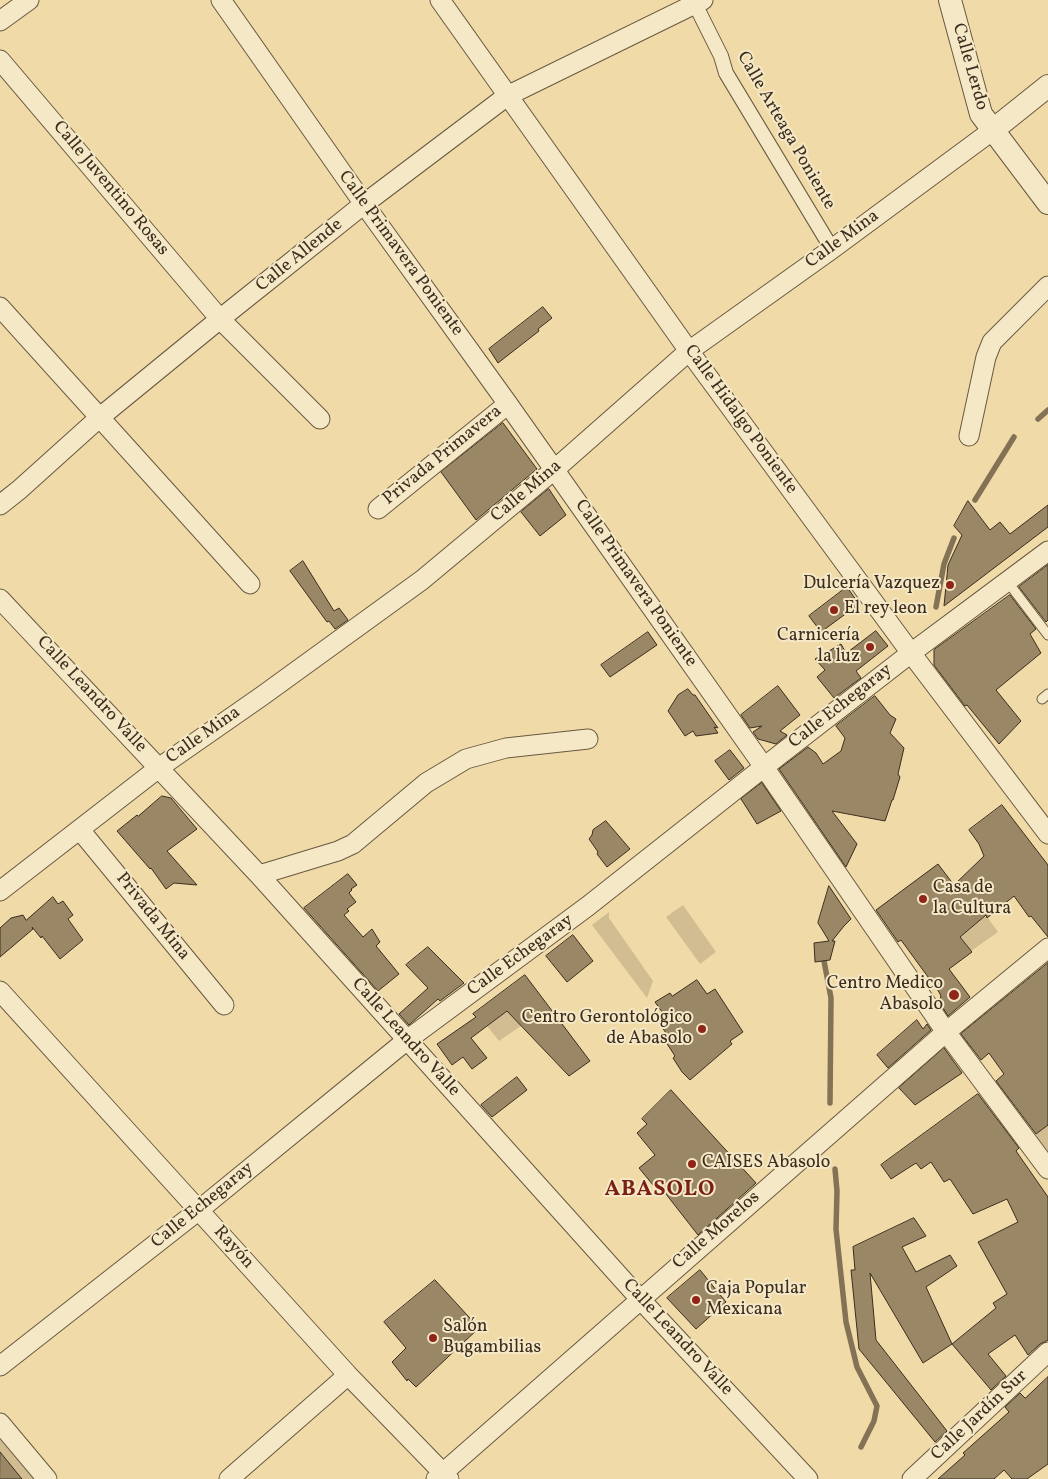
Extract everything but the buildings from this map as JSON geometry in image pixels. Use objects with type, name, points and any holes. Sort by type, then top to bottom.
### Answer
[{"type":"street","points":[[0,21],[29,0]]},
{"type":"street","name":"Calle Primavera Poniente","points":[[220,0],[764,767],[946,1032],[1048,1169]]},
{"type":"street","name":"Calle Hidalgo Poniente","points":[[440,0],[689,351],[911,653],[1048,834]]},
{"type":"street","name":"Calle Lerdo","points":[[950,0],[981,114],[1048,203]]},
{"type":"street","name":"Calle Allende","points":[[0,505],[98,418],[220,319],[364,204],[507,96],[699,2]]},
{"type":"street","name":"Calle Arteaga Poniente","points":[[699,2],[726,73],[832,249]]},
{"type":"street","name":"Calle Juventino Rosas","points":[[0,60],[220,319],[320,419]]},
{"type":"street","name":"Calle Mina","points":[[0,891],[160,767],[422,580],[554,470],[689,351],[832,249],[993,130],[1048,86]]},
{"type":"street","points":[[969,436],[986,357],[992,342],[1048,286]]},
{"type":"street","points":[[0,307],[98,418],[250,584]]},
{"type":"street","name":"Privada Primavera","points":[[378,509],[508,404]]},
{"type":"street","name":"Calle Echegaray","points":[[0,1366],[199,1210],[407,1040],[588,906],[911,653],[1048,551]]},
{"type":"street","name":"Calle Leandro Valle","points":[[0,599],[160,767],[640,1299],[808,1479]]},
{"type":"street","points":[[259,875],[338,851],[353,844],[426,783],[466,759],[506,748],[588,739]]},
{"type":"street","name":"Privada Mina","points":[[80,830],[224,1005]]},
{"type":"street","name":"Calle Morelos","points":[[442,1477],[640,1299],[946,1032],[1048,948]]},
{"type":"street","name":"Rayón","points":[[3,1000],[199,1210],[442,1477]]},
{"type":"street","name":"Calle Jardín Sur","points":[[912,1479],[1048,1352]]},
{"type":"street","points":[[229,1479],[348,1375]]},
{"type":"street","points":[[0,1423],[47,1479]]},
{"type":"lane","points":[[1007,581],[1048,635]]},
{"type":"shaded area","points":[[683,905],[716,952],[700,964],[666,917]]},
{"type":"shaded area","points":[[980,907],[998,932],[971,951],[960,937]]},
{"type":"shaded area","points":[[609,912],[609,918],[653,981],[647,998],[592,925]]},
{"type":"shaded area","points":[[507,1011],[521,1026],[499,1041],[487,1026]]},
{"type":"shaded area","points":[[1048,1125],[1048,1156],[1039,1143],[1036,1134]]},
{"type":"shaded area","points":[[0,1439],[34,1479],[22,1479],[0,1452]]},
{"type":"waterway","points":[[1038,419],[1048,410]]},
{"type":"waterway","points":[[975,500],[1014,437]]},
{"type":"waterway","points":[[936,607],[944,564],[954,538]]},
{"type":"waterway","points":[[824,961],[831,998],[830,1103]]},
{"type":"waterway","points":[[835,1169],[837,1191],[836,1229],[846,1322],[857,1367],[877,1406],[874,1421],[861,1447]]},
{"type":"place","name":"Dulcería Vazquez","points":[[950,585]]},
{"type":"place","name":"El rey leon","points":[[834,610]]},
{"type":"place","name":"Carnicería la luz","points":[[870,647]]},
{"type":"place","name":"Casa de la Cultura","points":[[923,899]]},
{"type":"place","name":"Centro Medico Abasolo","points":[[954,995]]},
{"type":"place","name":"Centro Gerontológico de Abasolo","points":[[702,1029]]},
{"type":"place","name":"CAISES Abasolo","points":[[692,1164]]},
{"type":"place","name":"Caja Popular Mexicana","points":[[696,1300]]},
{"type":"place","name":"Salón Bugambilias","points":[[433,1338]]},
{"type":"district","name":"ABASOLO","points":[[660,1191]]}]
